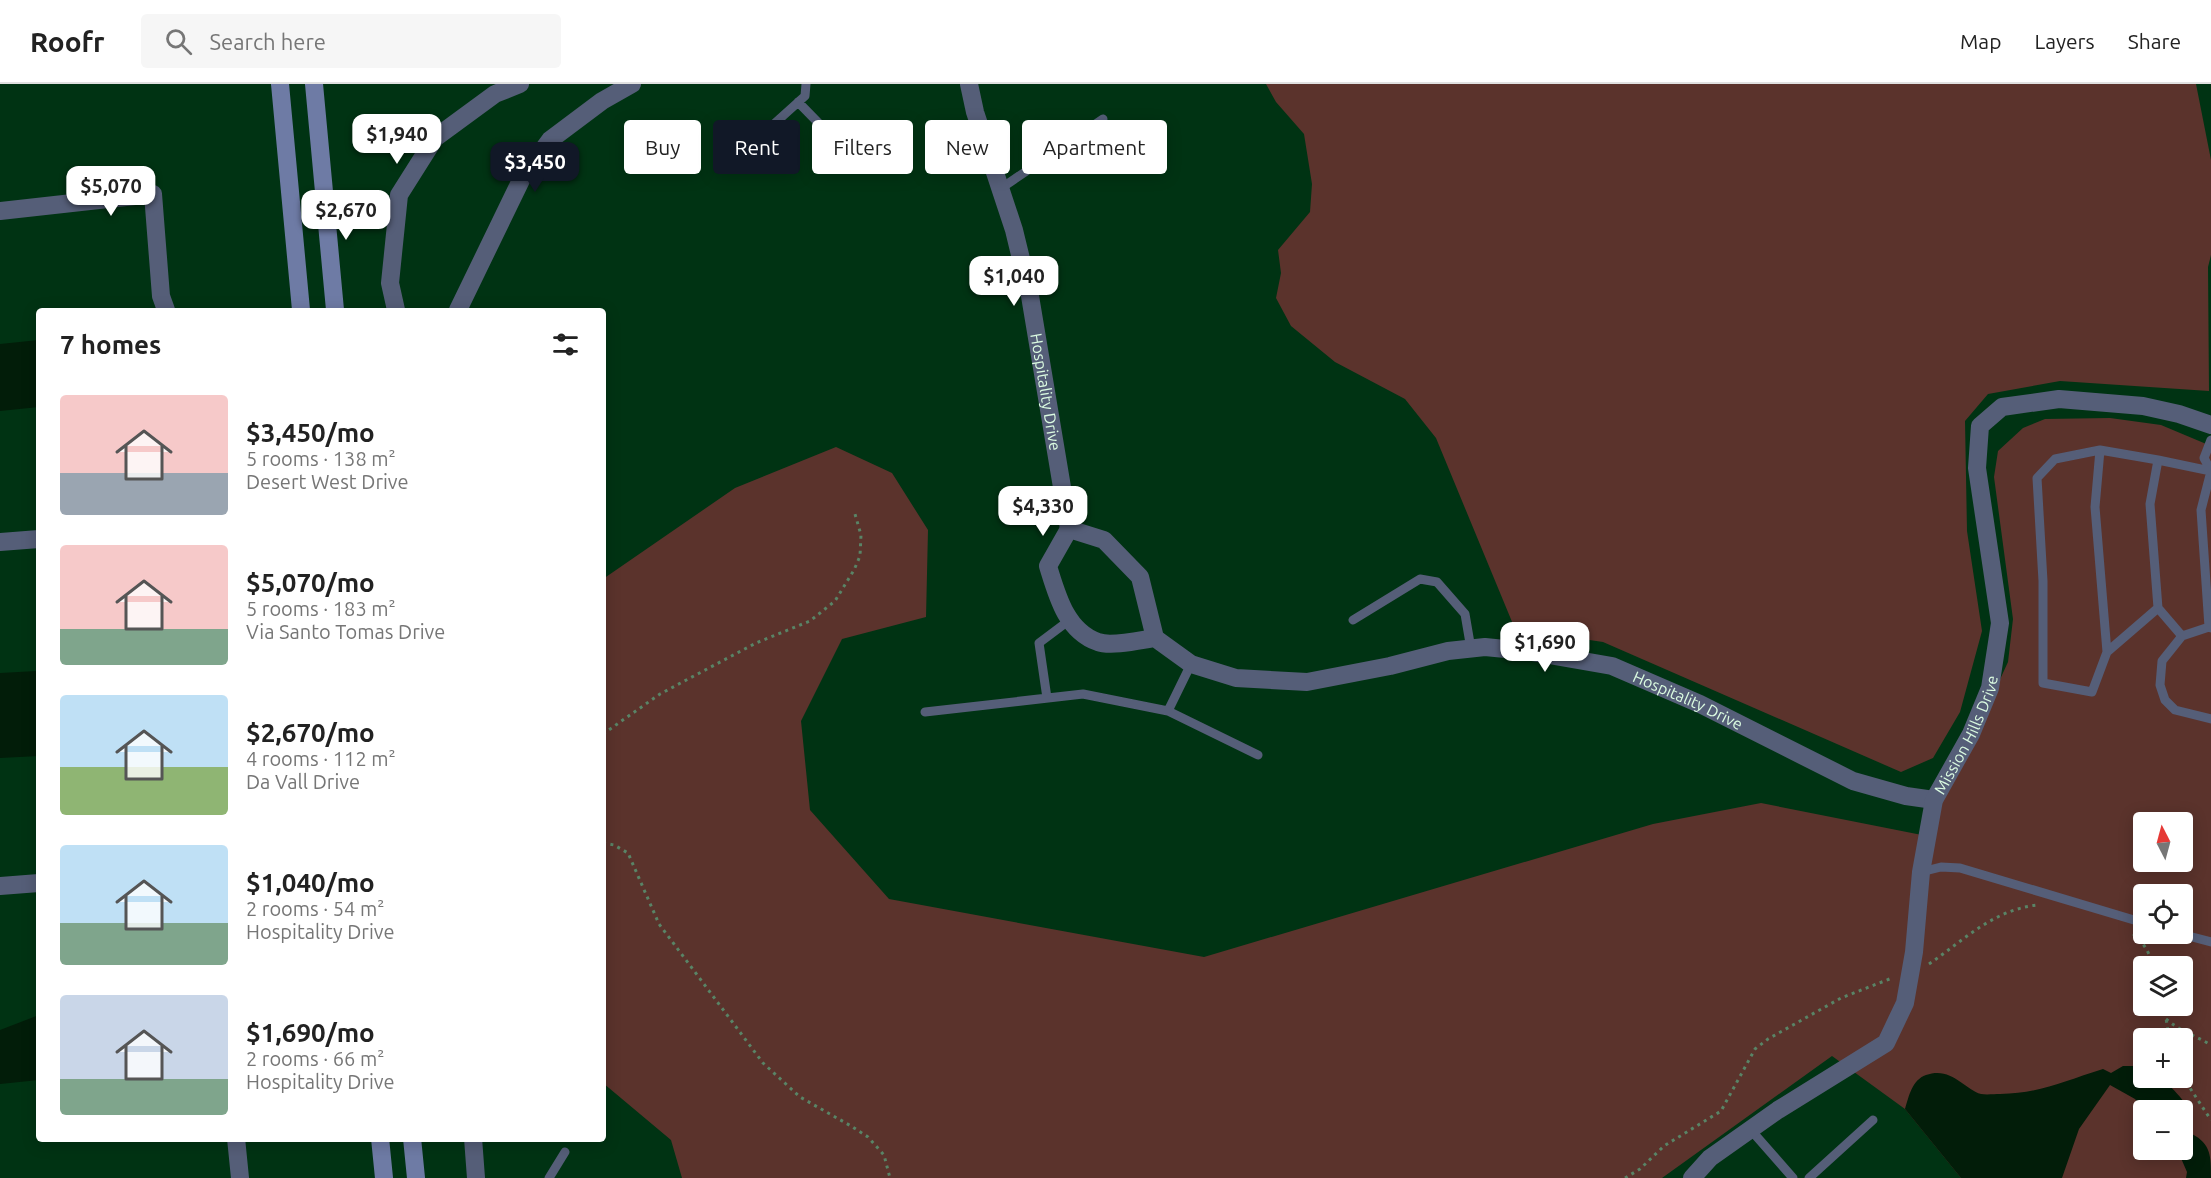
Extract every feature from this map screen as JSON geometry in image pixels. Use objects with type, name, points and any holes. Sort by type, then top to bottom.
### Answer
[{"type":"main road","points":[[280,84],[302,308]]},
{"type":"main road","points":[[314,84],[335,308]]},
{"type":"main road","points":[[380,1142],[384,1178]]},
{"type":"main road","points":[[412,1142],[416,1178]]},
{"type":"street","points":[[396,308],[390,283],[399,195],[435,138],[495,94],[520,84]]},
{"type":"street","points":[[459,308],[522,178],[550,140],[602,101],[633,84]]},
{"type":"street","name":"Hospitality Drive","points":[[969,84],[975,112],[1014,231],[1030,296],[1069,529]]},
{"type":"street","points":[[0,211],[153,194],[160,306]]},
{"type":"street","name":"Mission Hills Drive","points":[[1692,1178],[1710,1158],[1778,1110],[1886,1043],[1905,1003],[1914,952],[1921,872],[1934,800],[1971,734],[1990,688],[2000,624],[1977,468],[1980,426],[2002,407],[2059,399],[2144,406],[2179,414],[2211,425]]},
{"type":"street","points":[[1069,529],[1104,540],[1140,577],[1155,638],[1099,643],[1080,631],[1062,609],[1048,566],[1069,529]]},
{"type":"street","points":[[0,542],[36,539]]},
{"type":"street","name":"Hospitality Drive","points":[[1155,638],[1191,664],[1236,678],[1307,682],[1390,666],[1448,651],[1485,647],[1526,651],[1612,666],[1700,704],[1853,781],[1906,796],[1934,800]]},
{"type":"street","points":[[0,886],[36,883]]},
{"type":"street","points":[[236,1142],[240,1178]]},
{"type":"street","points":[[473,1142],[476,1178]]},
{"type":"lane","points":[[778,120],[805,96],[806,84]]},
{"type":"lane","points":[[798,102],[816,120]]},
{"type":"lane","points":[[1000,189],[1022,174]]},
{"type":"lane","points":[[2211,440],[2204,459],[2211,471],[2200,510],[2210,628],[2182,636],[2162,662],[2160,686],[2165,700],[2175,710],[2211,719]]},
{"type":"lane","points":[[2100,450],[2095,507],[2107,652],[2092,692],[2043,683],[2043,581],[2037,478],[2055,459],[2100,450],[2211,471]]},
{"type":"lane","points":[[2158,460],[2150,504],[2158,608],[2182,636]]},
{"type":"lane","points":[[1353,620],[1419,579],[1430,579],[1437,582],[1465,614],[1471,649]]},
{"type":"lane","points":[[2107,652],[2158,608]]},
{"type":"lane","points":[[1047,698],[1039,643],[1071,620]]},
{"type":"lane","points":[[1168,711],[1191,664]]},
{"type":"lane","points":[[925,712],[1083,694],[1168,711],[1258,755]]},
{"type":"lane","points":[[1921,872],[1941,867],[1960,868],[2133,921]]},
{"type":"lane","points":[[2193,937],[2211,942]]},
{"type":"lane","points":[[1809,1178],[1873,1120]]},
{"type":"lane","points":[[1750,1130],[1793,1178]]},
{"type":"lane","points":[[549,1178],[565,1152]]},
{"type":"path","points":[[606,732],[668,688],[756,643],[810,621],[834,601],[854,570],[860,556],[861,535],[855,514]]},
{"type":"path","points":[[606,844],[614,845],[628,853],[659,924],[763,1063],[800,1097],[868,1137],[884,1155],[890,1178]]},
{"type":"path","points":[[2166,1016],[2167,1028]]},
{"type":"path","points":[[2166,1019],[2178,1029],[2199,1037],[2211,1045]]},
{"type":"path","points":[[2190,1088],[2211,1120]]},
{"type":"shaded area","points":[[1266,84],[2196,84],[2211,160],[2211,255],[2208,267],[2209,391],[2060,381],[1988,394],[1965,421],[1967,531],[1982,631],[1960,712],[1933,758],[1901,772],[1603,642],[1515,629],[1436,438],[1405,399],[1335,362],[1291,326],[1276,298],[1281,273],[1278,250],[1310,212],[1312,184],[1304,134],[1276,102]]},
{"type":"shaded area","points":[[36,340],[36,407],[0,411],[0,344]]},
{"type":"shaded area","points":[[2110,418],[2161,425],[2211,446],[2211,1178],[1961,1178],[1905,1109],[1832,1056],[1662,1178],[682,1178],[671,1140],[606,1086],[606,577],[735,488],[836,447],[892,473],[928,530],[926,617],[842,639],[801,721],[810,810],[889,899],[1204,957],[1653,824],[1761,803],[1932,837],[1940,799],[2008,662],[2013,619],[1994,477],[1998,451],[2023,428],[2045,419]]},
{"type":"shaded area","points":[[36,671],[36,756],[0,758],[0,673]]},
{"type":"shaded area","points":[[36,1016],[36,1080],[0,1084],[0,1030]]},
{"type":"shaded area","points":[[2123,1066],[2133,1066],[2133,1088],[2171,1088],[2182,1100],[2136,1100],[2110,1085],[2079,1129],[2062,1178],[1961,1178],[1905,1109],[1917,1081],[1921,1077],[1935,1073],[1950,1076],[1981,1094],[1991,1094],[2041,1089],[2103,1069],[2111,1073]]},
{"type":"shaded area","points":[[2193,1135],[2203,1142],[2209,1152],[2211,1178],[2186,1178],[2187,1172],[2182,1160],[2193,1160]]}]
